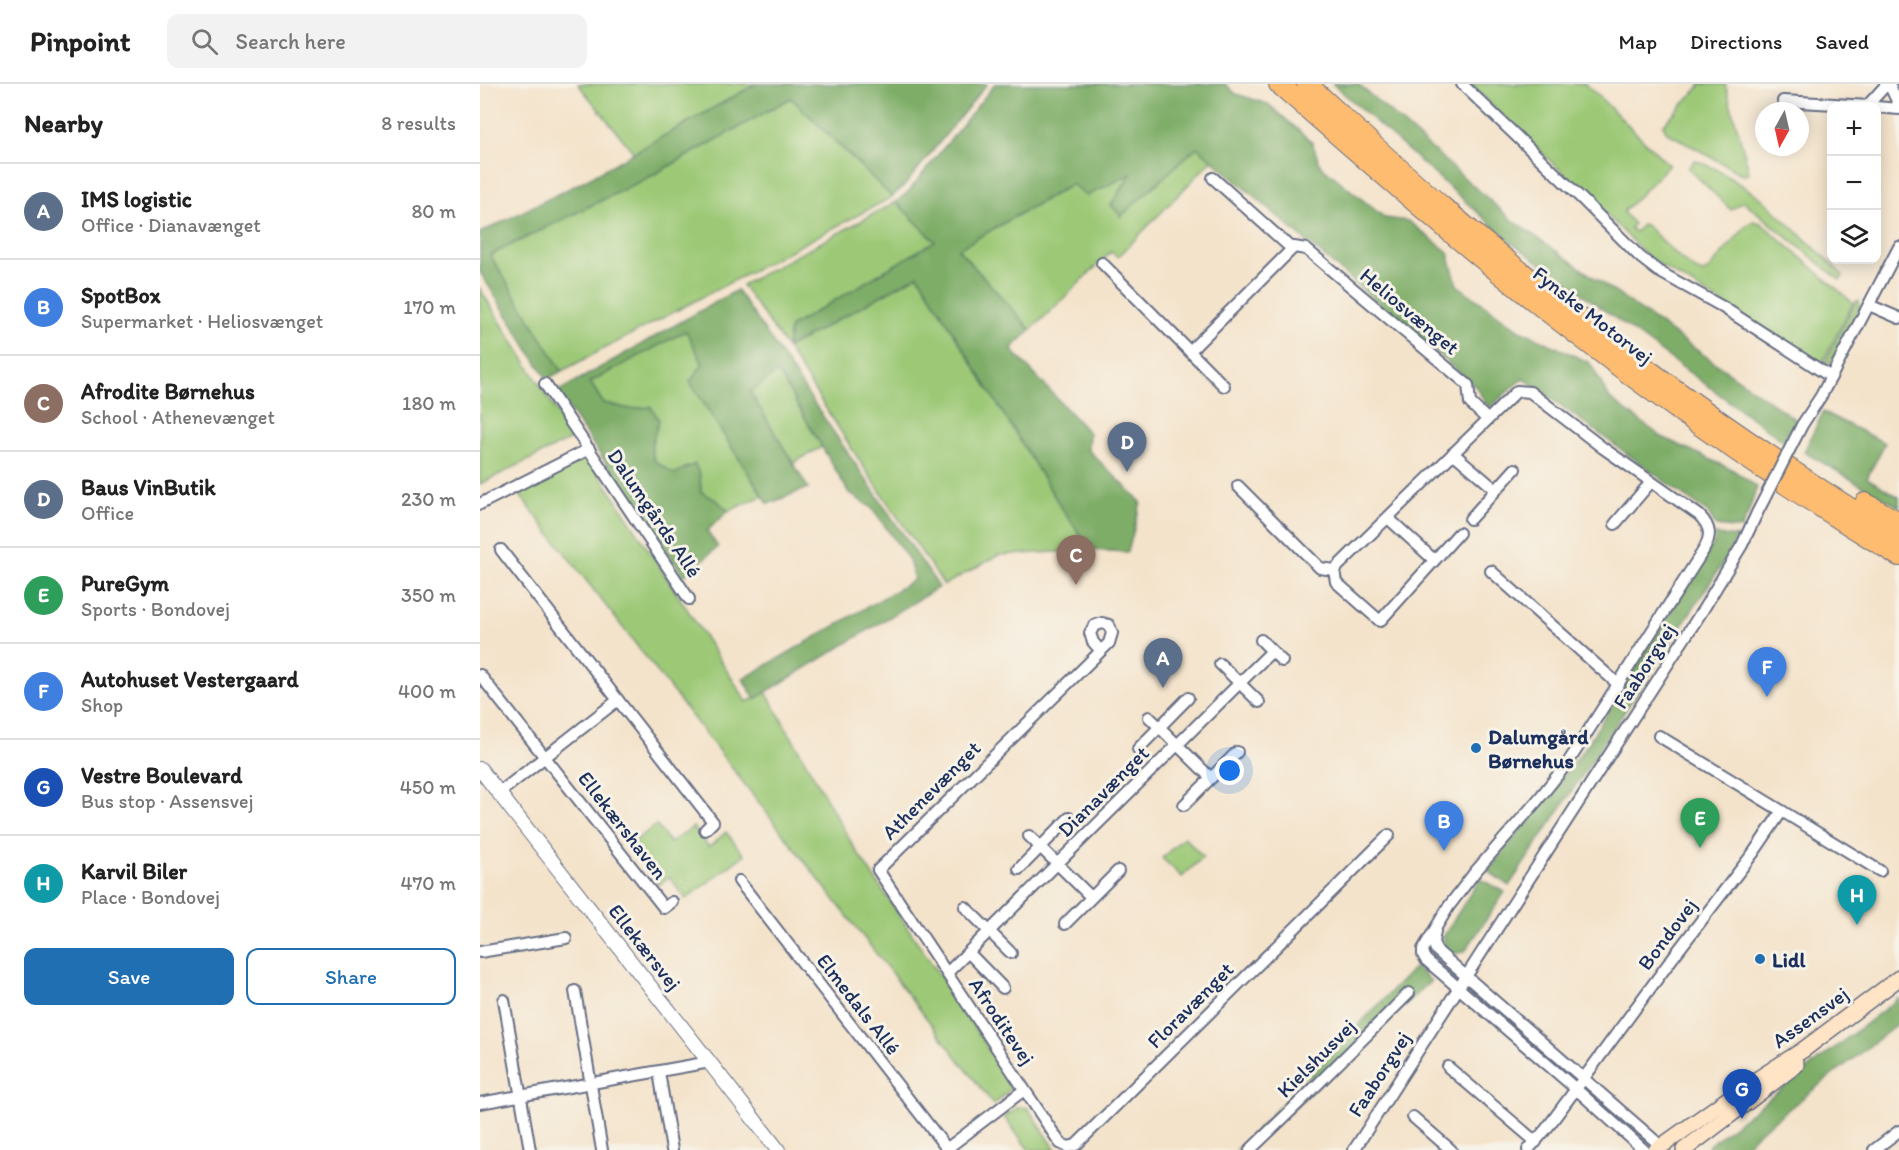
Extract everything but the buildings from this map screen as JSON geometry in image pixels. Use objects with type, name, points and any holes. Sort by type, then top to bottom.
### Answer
[{"type":"highway","name":"Fynske Motorvej","points":[[1279,84],[1427,213],[1572,331],[1647,388],[1792,488],[1899,556]]},
{"type":"highway","name":"Fynske Motorvej","points":[[1307,84],[1443,208],[1539,286],[1741,437],[1899,539]]},
{"type":"highway","points":[[1642,365],[1703,400],[1850,495],[1899,522]]},
{"type":"highway","points":[[1792,488],[1844,531],[1899,569]]},
{"type":"main road","name":"Assensvej","points":[[1663,1149],[1739,1091],[1803,1050],[1899,978]]},
{"type":"main road","name":"Assensvej","points":[[1684,1150],[1899,988]]},
{"type":"street","points":[[1462,84],[1640,257],[1658,271],[1720,306],[1831,377]]},
{"type":"street","points":[[1872,102],[1888,84],[1899,107],[1881,107]]},
{"type":"street","points":[[1783,101],[1827,104]]},
{"type":"street","name":"Heliosvænget","points":[[1213,178],[1292,249],[1294,247],[1306,249],[1468,385],[1470,404],[1487,419]]},
{"type":"street","name":"Faaborgvej","points":[[1354,1150],[1704,608],[1742,545],[1802,425],[1821,396],[1899,248]]},
{"type":"street","points":[[1190,351],[1292,249]]},
{"type":"street","points":[[1102,263],[1224,386]]},
{"type":"street","points":[[1869,305],[1899,318]]},
{"type":"street","name":"Dalumgårds Allé","points":[[545,384],[689,599]]},
{"type":"street","points":[[1334,570],[1517,391],[1530,392],[1699,516],[1709,528],[1710,536],[1703,551],[1560,773],[1475,872],[1423,949],[1423,955],[1458,988],[1663,1149]]},
{"type":"street","name":"Dalumgårds Allé","points":[[480,504],[589,449]]},
{"type":"street","points":[[1453,453],[1496,490]]},
{"type":"street","points":[[1470,519],[1515,469]]},
{"type":"street","points":[[1615,524],[1651,482]]},
{"type":"street","points":[[1238,486],[1320,568],[1334,570]]},
{"type":"street","points":[[1388,518],[1434,560]]},
{"type":"street","points":[[1334,570],[1336,582],[1380,621],[1459,533]]},
{"type":"street","points":[[501,550],[713,822],[705,830]]},
{"type":"street","points":[[1491,571],[1619,684]]},
{"type":"street","points":[[1261,640],[1282,661]]},
{"type":"street","name":"Athenevænget","points":[[947,973],[878,870],[1100,650]]},
{"type":"street","name":"Dianavænget","points":[[947,973],[1272,651]]},
{"type":"street","points":[[1220,664],[1259,702]]},
{"type":"street","name":"Ellekærshaven","points":[[480,675],[664,908],[672,902]]},
{"type":"street","name":"Dianavænget","points":[[1138,749],[1188,698]]},
{"type":"street","points":[[499,793],[618,700]]},
{"type":"street","name":"Dianavænget","points":[[1149,717],[1211,778]]},
{"type":"street","points":[[1659,736],[1880,871]]},
{"type":"street","points":[[1184,805],[1238,752]]},
{"type":"street","name":"Ellekærsvej","points":[[480,769],[778,1150]]},
{"type":"street","name":"Bondovej","points":[[1532,1146],[1754,852],[1782,811]]},
{"type":"street","name":"Dianavænget","points":[[1019,869],[1069,818]]},
{"type":"street","name":"Floravænget","points":[[1024,1090],[1060,1143],[1068,1147],[1076,1145],[1389,835]]},
{"type":"street","name":"Dianavænget","points":[[1029,836],[1091,897]]},
{"type":"street","points":[[1065,924],[1118,871]]},
{"type":"street","name":"Elmedals Allé","points":[[739,881],[946,1150]]},
{"type":"street","points":[[965,907],[1011,953]]},
{"type":"street","points":[[1436,927],[1433,942],[1436,950],[1579,1084],[1644,1150]]},
{"type":"street","points":[[480,952],[566,938]]},
{"type":"street","points":[[968,952],[1003,988]]},
{"type":"street","name":"Afroditevej","points":[[947,973],[1024,1090]]},
{"type":"street","points":[[575,991],[602,1150]]},
{"type":"street","name":"Kielshusvej","points":[[1250,1150],[1409,993]]},
{"type":"street","points":[[504,1000],[530,1150]]},
{"type":"street","points":[[480,1103],[710,1062]]},
{"type":"street","points":[[1448,1067],[1532,1146]]},
{"type":"street","points":[[659,1072],[672,1150]]},
{"type":"street","points":[[946,1150],[1024,1090]]},
{"type":"street","points":[[1413,1117],[1451,1150]]},
{"type":"street","points":[[1874,1150],[1899,1131]]},
{"type":"green space","points":[[578,84],[756,84],[634,153]]},
{"type":"green space","points":[[756,84],[987,84],[905,185],[892,197],[791,98],[653,175],[490,255],[562,371],[547,379],[480,272],[480,233],[580,183]]},
{"type":"green space","points":[[995,84],[1225,84],[1236,94],[1268,104],[1312,142],[1320,165],[1385,218],[1408,221],[1448,252],[1457,285],[1518,329],[1590,363],[1610,399],[1662,437],[1733,470],[1757,487],[1741,529],[1716,526],[1708,513],[1523,378],[1489,408],[1476,387],[1197,147],[1121,216],[1111,205],[1131,174],[1086,196],[1072,184],[958,249],[1031,330],[1011,349],[1089,433],[1088,450],[1141,502],[1128,552],[1091,550],[1061,507],[918,275],[787,348],[790,327],[935,241],[896,202],[909,191]]},
{"type":"green space","points":[[1333,84],[1358,84],[1511,219],[1796,420],[1783,441],[1511,242]]},
{"type":"green space","points":[[1469,84],[1586,84],[1669,165],[1623,212],[1634,224],[1630,228],[1635,232],[1643,224],[1647,226],[1682,260],[1703,273],[1747,225],[1753,221],[1761,223],[1853,303],[1822,363],[1650,259],[1597,205]]},
{"type":"green space","points":[[1702,84],[1725,84],[1749,174],[1743,175],[1666,131],[1663,125]]},
{"type":"green space","points":[[791,98],[892,197],[562,371],[489,256],[653,175]]},
{"type":"green space","points":[[1197,147],[1212,160],[1118,257],[1111,252],[1031,330],[958,249],[1073,184],[1133,173],[1121,216]]},
{"type":"green space","points":[[1695,160],[1716,169],[1759,196],[1827,260],[1827,264],[1832,264],[1843,276],[1840,280],[1743,201],[1731,210],[1688,168]]},
{"type":"green space","points":[[896,202],[936,241],[790,327],[787,348],[742,285]]},
{"type":"green space","points":[[918,275],[1061,507],[1091,550],[999,555],[944,585],[787,348]]},
{"type":"green space","points":[[480,289],[573,438],[480,484]]},
{"type":"green space","points":[[737,290],[939,587],[755,699],[743,679],[914,580],[909,560],[872,508],[849,493],[778,372],[750,392],[808,488],[768,504],[690,382],[703,364],[686,331],[590,382],[603,403],[630,409],[651,407],[659,420],[651,446],[654,460],[674,474],[695,464],[700,476],[701,492],[718,501],[728,511],[707,531],[718,547],[684,576],[557,392]]},
{"type":"green space","points":[[1856,301],[1859,301],[1859,308],[1831,362],[1824,364]]},
{"type":"green space","points":[[686,330],[703,364],[690,382],[763,496],[728,511],[718,501],[701,492],[700,476],[687,467],[674,475],[654,460],[651,446],[659,420],[651,407],[630,409],[603,403],[590,382]]},
{"type":"green space","points":[[778,371],[822,447],[793,463],[750,392]]},
{"type":"green space","points":[[1823,412],[1885,443],[1867,478],[1899,497],[1899,507],[1804,452]]},
{"type":"green space","points":[[583,459],[593,464],[747,702],[766,692],[855,849],[1012,1084],[994,1105],[519,494]]},
{"type":"green space","points":[[1715,535],[1737,537],[1725,560],[1509,886],[1488,871],[1585,748],[1715,541]]},
{"type":"green space","points":[[656,825],[670,843],[693,827],[709,847],[726,832],[744,855],[686,899],[669,877],[659,885],[628,846]]},
{"type":"green space","points":[[1184,837],[1203,857],[1182,877],[1162,858]]},
{"type":"green space","points":[[1481,879],[1505,892],[1465,951],[1455,954],[1446,949],[1443,937]]},
{"type":"green space","points":[[1415,967],[1431,981],[1248,1150],[1237,1150]]},
{"type":"green space","points":[[1899,998],[1899,1023],[1758,1133],[1740,1150],[1708,1150],[1709,1145]]},
{"type":"green space","points":[[1019,1107],[1028,1108],[1056,1150],[1029,1150],[1004,1117]]},
{"type":"place","name":"Baus VinButik","points":[[1127,472]]},
{"type":"place","name":"Afrodite Børnehus","points":[[1076,585]]},
{"type":"place","name":"IMS logistic","points":[[1163,688]]},
{"type":"place","name":"Autohuset Vestergaard","points":[[1767,697]]},
{"type":"place","name":"Dalumgård Børnehus","points":[[1476,748]]},
{"type":"place","name":"PureGym","points":[[1700,848]]},
{"type":"place","name":"SpotBox","points":[[1444,851]]},
{"type":"place","name":"Karvil Biler","points":[[1857,925]]},
{"type":"place","name":"Lidl","points":[[1760,959]]},
{"type":"place","name":"Vestre Boulevard","points":[[1742,1119]]}]
